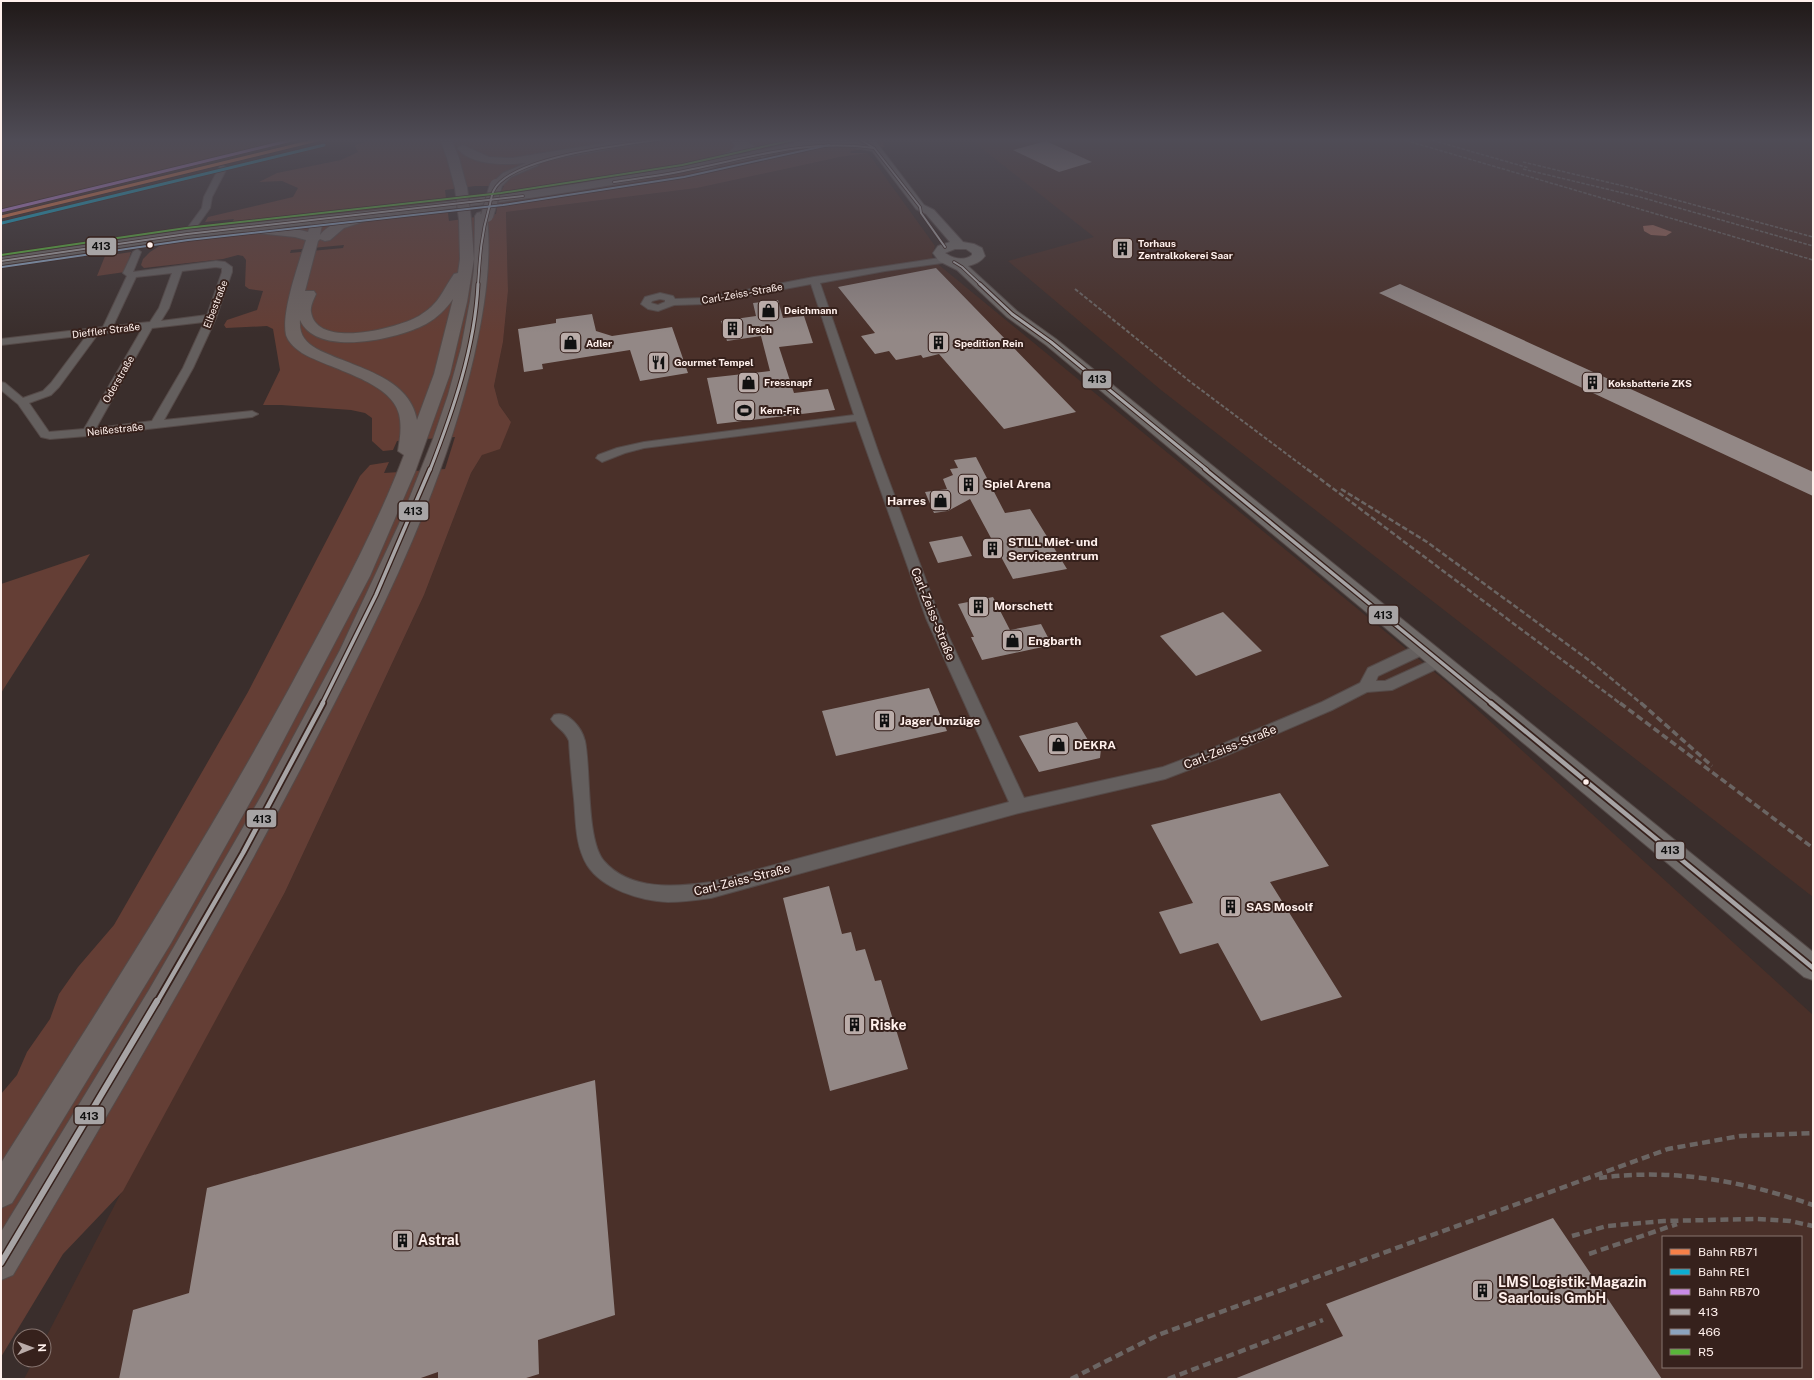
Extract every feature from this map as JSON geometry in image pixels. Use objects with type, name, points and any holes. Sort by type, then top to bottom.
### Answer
[{"type":"highway","points":[[1,1192],[162,934],[254,774],[360,576],[390,508],[404,472],[414,440],[442,374],[451,346],[467,259],[463,203]]},
{"type":"highway","points":[[479,203],[483,220]]},
{"type":"highway","points":[[1,1263],[198,934],[286,774],[337,677],[386,575],[443,438],[470,344],[478,300],[483,220],[489,203]]},
{"type":"highway","points":[[247,228],[282,231],[319,238],[342,223],[370,215]]},
{"type":"highway","points":[[331,219],[319,238],[293,312],[294,335],[302,345],[315,355],[374,379],[388,387],[400,398],[407,412],[414,440]]},
{"type":"highway","points":[[317,220],[319,238],[304,311],[307,321],[315,330],[326,335],[358,338],[390,333],[422,320],[439,308],[449,297],[467,259]]},
{"type":"main road","points":[[317,220],[466,203]]},
{"type":"street","points":[[187,234],[206,208],[207,203]]},
{"type":"street","points":[[917,203],[920,207],[930,212],[959,245],[970,246],[978,251],[979,256],[974,260],[965,262],[946,256]]},
{"type":"street","points":[[920,207],[921,214],[946,256],[962,267],[1012,314],[1051,342],[1813,968]]},
{"type":"street","points":[[1,261],[187,234],[317,220]]},
{"type":"street","points":[[946,256],[959,245]]},
{"type":"street","points":[[107,329],[132,275],[128,273],[137,252]]},
{"type":"street","name":"Carl-Zeiss-Straße","points":[[670,302],[704,301],[946,256]]},
{"type":"street","points":[[974,260],[976,266],[1051,342]]},
{"type":"street","name":"Elbestraße","points":[[132,275],[216,264],[222,264],[227,267],[227,272],[211,318],[188,368],[156,425]]},
{"type":"street","name":"Oderstraße","points":[[87,433],[152,324],[164,308],[178,269]]},
{"type":"street","name":"Carl-Zeiss-Straße","points":[[814,280],[845,376],[933,618],[1019,806]]},
{"type":"street","name":"Dieffler Straße","points":[[1,342],[211,318]]},
{"type":"street","points":[[22,402],[47,393],[55,385],[95,331]]},
{"type":"street","name":"Neißestraße","points":[[1,385],[22,402],[45,435],[87,433],[252,414]]},
{"type":"street","points":[[602,458],[621,450],[644,445],[861,417]]},
{"type":"street","name":"Carl-Zeiss-Straße","points":[[1365,687],[1374,672],[1424,648]]},
{"type":"street","name":"Carl-Zeiss-Straße","points":[[559,718],[572,729],[577,741],[586,840],[592,858],[599,869],[620,882],[644,890],[667,894],[710,890],[1019,806],[1165,773],[1227,749],[1327,706],[1365,687],[1387,686],[1440,661]]},
{"type":"shaded area","points":[[1,203],[41,203],[1,213]]},
{"type":"shaded area","points":[[41,203],[65,203],[1,219],[1,213]]},
{"type":"shaded area","points":[[266,203],[447,203],[449,221],[496,214],[498,203],[574,203],[506,212],[508,291],[503,342],[494,386],[499,405],[511,422],[500,449],[482,455],[471,473],[424,595],[285,892],[123,1191],[63,1254],[18,1328],[12,1328],[12,1339],[1,1357],[1,1094],[17,1075],[27,1052],[50,1019],[59,994],[78,967],[114,925],[248,692],[360,476],[370,465],[389,462],[384,473],[445,469],[455,437],[397,441],[393,450],[383,451],[372,441],[372,418],[365,413],[351,410],[263,405],[280,370],[273,329],[267,326],[226,328],[224,325],[227,320],[257,310],[263,291],[249,289],[245,286],[246,260],[243,256],[238,255],[223,259],[144,268],[141,265],[143,259],[150,252],[167,241],[226,235],[234,219],[205,222],[208,217]],"holes":[[[344,245],[343,248],[290,253],[291,250]]]},
{"type":"shaded area","points":[[574,203],[904,203],[935,246],[932,256],[939,265],[1449,684],[1813,1015],[1813,1379],[24,1379],[30,1368],[52,1368],[52,1328],[51,1328],[122,1191],[285,892],[424,595],[471,473],[482,455],[511,422],[499,405],[494,386],[503,342],[508,291],[506,212]]},
{"type":"shaded area","points":[[1051,203],[1813,203],[1813,897],[1161,390],[1008,261],[1094,237]]},
{"type":"shaded area","points":[[1653,225],[1672,232],[1666,236],[1651,235],[1644,231],[1643,226]]},
{"type":"shaded area","points":[[131,252],[125,272],[97,276],[105,256]]},
{"type":"shaded area","points":[[90,554],[1,693],[1,584]]},
{"type":"building","name":"Spedition Rein","points":[[936,268],[1076,412],[1004,429],[939,354],[923,358],[921,355],[896,360],[889,351],[875,354],[861,336],[875,333],[838,287]]},
{"type":"building","name":"Koksbatterie ZKS","points":[[1400,284],[1813,472],[1813,496],[1379,293]]},
{"type":"building","points":[[778,300],[783,318],[804,316],[813,343],[779,347],[794,393],[828,389],[835,410],[717,424],[707,378],[770,371],[761,336],[727,341],[721,321],[756,316],[753,303]]},
{"type":"building","points":[[592,314],[596,331],[612,336],[672,327],[688,373],[640,381],[630,350],[542,364],[543,369],[524,372],[518,329],[556,323],[556,319]]},
{"type":"building","points":[[976,457],[1005,513],[1030,509],[1067,569],[1013,579],[970,499],[948,511],[934,513],[925,492],[947,489],[943,479],[953,475],[950,469],[958,468],[954,460]]},
{"type":"building","points":[[962,536],[972,556],[938,563],[929,542]]},
{"type":"building","points":[[993,597],[1010,630],[1041,624],[1052,645],[982,660],[971,637],[974,637],[958,604]]},
{"type":"building","points":[[1223,612],[1262,651],[1196,676],[1160,636]]},
{"type":"building","name":"Jager Umzüge","points":[[929,688],[947,731],[836,756],[822,711]]},
{"type":"building","name":"DEKRA","points":[[1077,722],[1088,740],[1101,749],[1100,758],[1039,772],[1019,736]]},
{"type":"building","name":"SAS Mosolf","points":[[1280,793],[1329,866],[1270,882],[1342,997],[1261,1021],[1218,943],[1180,954],[1159,912],[1193,903],[1151,825]]},
{"type":"building","name":"Riske","points":[[829,886],[842,934],[851,932],[856,951],[865,949],[875,981],[881,980],[908,1069],[830,1091],[783,898]]},
{"type":"building","name":"Astral","points":[[595,1080],[615,1315],[538,1340],[539,1374],[523,1379],[438,1379],[438,1372],[418,1379],[119,1379],[133,1310],[189,1293],[207,1188]]},
{"type":"building","name":"LMS Logistik-Magazin Saarlouis GmbH","points":[[1553,1218],[1662,1379],[1234,1379],[1343,1336],[1326,1304]]},
{"type":"railway","points":[[1620,203],[1813,260]]},
{"type":"railway","points":[[1663,203],[1813,246]]},
{"type":"railway","points":[[1689,203],[1813,237]]},
{"type":"railway","points":[[1075,289],[1188,380],[1308,470]]},
{"type":"railway","points":[[1307,469],[1621,704]]},
{"type":"railway","points":[[1341,489],[1427,542],[1590,661],[1642,704]]},
{"type":"railway","points":[[1620,703],[1813,848]]},
{"type":"railway","points":[[1641,703],[1712,766]]},
{"type":"railway","points":[[1071,1379],[1158,1335],[1668,1149],[1740,1136],[1813,1133]]},
{"type":"railway","points":[[1599,1178],[1627,1175],[1654,1175],[1708,1179],[1760,1189],[1813,1205]]},
{"type":"railway","points":[[1572,1236],[1607,1226],[1664,1221],[1756,1219],[1790,1221],[1813,1226]]},
{"type":"railway","points":[[1589,1254],[1677,1224]]},
{"type":"railway","points":[[1168,1379],[1323,1320]]},
{"type":"rail line","name":"RB70","points":[[1,211],[32,203]]},
{"type":"rail line","name":"RB71","points":[[1,217],[57,203]]},
{"type":"rail line","name":"RE1","points":[[2,223],[83,203]]},
{"type":"transit line","name":"R5","points":[[1,255],[186,228],[407,203]]},
{"type":"transit line","name":"413","points":[[1,261],[187,234],[458,203]]},
{"type":"transit line","name":"413","points":[[1,1263],[214,905],[334,682],[376,595],[425,484],[458,390],[475,317],[478,294],[481,238],[490,203]]},
{"type":"transit line","name":"466","points":[[2,267],[188,240],[513,203]]},
{"type":"transit line","name":"413","points":[[917,203],[920,207],[921,213],[945,247]]},
{"type":"transit line","name":"413","points":[[954,262],[962,267],[1012,314],[1051,342],[1813,968]]},
{"type":"place","name":"Torhaus Zentralkokerei Saar","points":[[1123,249]]},
{"type":"place","name":"Deichmann","points":[[768,310]]},
{"type":"place","name":"Irsch","points":[[733,329]]},
{"type":"place","name":"Adler","points":[[570,343]]},
{"type":"place","name":"Spedition Rein","points":[[938,343]]},
{"type":"place","name":"Gourmet Tempel","points":[[659,362]]},
{"type":"place","name":"Fressnapf","points":[[749,382]]},
{"type":"place","name":"Koksbatterie ZKS","points":[[1593,383]]},
{"type":"place","name":"Kern-Fit","points":[[744,410]]},
{"type":"place","name":"Spiel Arena","points":[[968,484]]},
{"type":"place","name":"Harres","points":[[941,501]]},
{"type":"place","name":"STILL Miet- und Servicezentrum","points":[[993,549]]},
{"type":"place","name":"Morschett","points":[[979,606]]},
{"type":"place","name":"Engbarth","points":[[1012,641]]},
{"type":"place","name":"Jager Umzüge","points":[[884,721]]},
{"type":"place","name":"DEKRA","points":[[1059,745]]},
{"type":"place","name":"SAS Mosolf","points":[[1231,907]]},
{"type":"place","name":"Riske","points":[[854,1025]]},
{"type":"place","name":"Astral","points":[[403,1240]]},
{"type":"place","name":"LMS Logistik-Magazin Saarlouis GmbH","points":[[1483,1290]]}]
